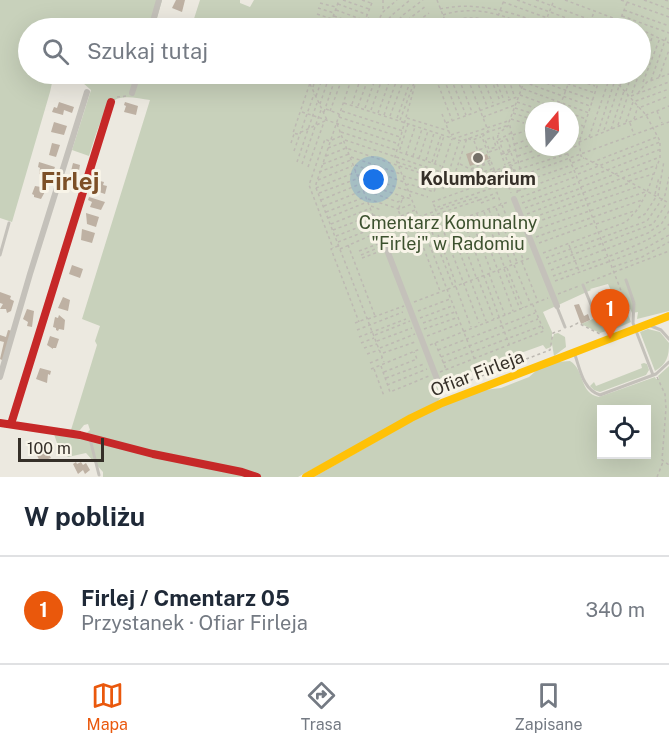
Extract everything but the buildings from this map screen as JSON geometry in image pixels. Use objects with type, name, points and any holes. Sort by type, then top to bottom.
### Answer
[{"type":"street","points":[[154,18],[159,0]]},
{"type":"street","points":[[132,93],[135,84]]},
{"type":"street","points":[[0,378],[87,92]]},
{"type":"street","points":[[11,424],[111,102]]},
{"type":"street","points":[[517,198],[556,306]]},
{"type":"street","points":[[380,232],[419,332],[422,348],[438,376]]},
{"type":"street","name":"Ofiar Firleja","points":[[306,477],[442,403],[574,353],[634,326],[647,325],[669,316]]},
{"type":"street","points":[[0,423],[89,438],[257,477]]},
{"type":"lane","points":[[0,255],[9,223]]},
{"type":"lane","points":[[626,280],[634,303],[634,326],[654,374]]},
{"type":"lane","points":[[583,285],[592,307]]},
{"type":"lane","points":[[556,306],[565,327]]},
{"type":"lane","points":[[647,325],[661,330],[669,339]]},
{"type":"lane","points":[[574,353],[587,387],[596,394],[603,394],[654,374],[669,362]]},
{"type":"lane","points":[[89,438],[98,476]]},
{"type":"path","points":[[333,0],[334,16]]},
{"type":"path","points":[[343,0],[370,9]]},
{"type":"path","points":[[362,0],[373,2],[367,18]]},
{"type":"path","points":[[383,0],[383,12]]},
{"type":"path","points":[[380,18],[397,0]]},
{"type":"path","points":[[389,18],[410,0]]},
{"type":"path","points":[[400,18],[423,0]]},
{"type":"path","points":[[442,0],[437,1],[444,18]]},
{"type":"path","points":[[517,0],[565,18]]},
{"type":"path","points":[[536,0],[585,18]]},
{"type":"path","points":[[497,18],[503,1],[547,18],[554,0]]},
{"type":"path","points":[[565,0],[612,18]]},
{"type":"path","points":[[621,0],[669,17]]},
{"type":"path","points":[[644,0],[669,9]]},
{"type":"path","points":[[665,0],[669,1]]},
{"type":"path","points":[[627,1],[622,16],[628,18]]},
{"type":"path","points":[[440,9],[470,2]]},
{"type":"path","points":[[320,3],[334,16]]},
{"type":"path","points":[[481,3],[528,18]]},
{"type":"path","points":[[411,18],[426,6]]},
{"type":"path","points":[[318,8],[334,16],[367,18]]},
{"type":"path","points":[[443,15],[475,10],[510,18]]},
{"type":"path","points":[[624,10],[646,18]]},
{"type":"path","points":[[592,18],[594,11]]},
{"type":"path","points":[[422,18],[429,13]]},
{"type":"path","points":[[317,14],[367,18]]},
{"type":"path","points":[[651,20],[669,26]]},
{"type":"path","points":[[651,26],[669,33]]},
{"type":"path","points":[[651,39],[653,34],[669,43]]},
{"type":"path","points":[[651,61],[660,38]]},
{"type":"path","points":[[651,81],[666,38],[669,39]]},
{"type":"path","points":[[659,78],[669,50]]},
{"type":"path","points":[[651,81],[668,74],[669,70]]},
{"type":"path","points":[[630,95],[669,82]]},
{"type":"path","points":[[308,167],[325,121],[323,109],[310,84]]},
{"type":"path","points":[[291,143],[310,84]]},
{"type":"path","points":[[312,88],[313,84]]},
{"type":"path","points":[[316,96],[320,84]]},
{"type":"path","points":[[320,105],[326,84]]},
{"type":"path","points":[[302,164],[333,84]]},
{"type":"path","points":[[330,111],[340,84]]},
{"type":"path","points":[[349,84],[316,188],[384,362]]},
{"type":"path","points":[[352,105],[359,84]]},
{"type":"path","points":[[358,107],[366,84]]},
{"type":"path","points":[[364,109],[373,84]]},
{"type":"path","points":[[371,111],[380,84]]},
{"type":"path","points":[[378,113],[388,84]]},
{"type":"path","points":[[384,116],[395,84]]},
{"type":"path","points":[[390,117],[402,84]]},
{"type":"path","points":[[396,120],[409,84]]},
{"type":"path","points":[[400,121],[415,84]]},
{"type":"path","points":[[415,84],[399,152],[442,166]]},
{"type":"path","points":[[438,84],[452,121]]},
{"type":"path","points":[[446,84],[459,118]]},
{"type":"path","points":[[453,84],[466,115]]},
{"type":"path","points":[[461,84],[473,113]]},
{"type":"path","points":[[470,84],[489,130],[498,134]]},
{"type":"path","points":[[478,84],[487,107]]},
{"type":"path","points":[[486,84],[494,105]]},
{"type":"path","points":[[493,84],[500,102]]},
{"type":"path","points":[[497,84],[504,101]]},
{"type":"path","points":[[504,84],[509,99]]},
{"type":"path","points":[[510,84],[514,97]]},
{"type":"path","points":[[518,84],[520,88],[558,102]]},
{"type":"path","points":[[517,198],[520,170],[509,125],[523,84]]},
{"type":"path","points":[[530,84],[591,106]]},
{"type":"path","points":[[551,84],[593,100]]},
{"type":"path","points":[[561,102],[568,84],[595,93]]},
{"type":"path","points":[[589,84],[597,87]]},
{"type":"path","points":[[580,156],[579,143],[598,84]]},
{"type":"path","points":[[589,138],[607,84]]},
{"type":"path","points":[[598,134],[613,84]]},
{"type":"path","points":[[359,337],[373,332],[441,292],[626,222],[638,209],[647,192],[662,149],[661,142],[646,115],[630,95],[616,84]]},
{"type":"path","points":[[610,129],[628,84]]},
{"type":"path","points":[[618,126],[635,84]]},
{"type":"path","points":[[637,94],[645,84]]},
{"type":"path","points":[[604,132],[619,86]]},
{"type":"path","points":[[625,124],[633,102],[669,89]]},
{"type":"path","points":[[111,102],[115,97],[130,96],[132,93]]},
{"type":"path","points":[[294,151],[314,93]]},
{"type":"path","points":[[446,123],[514,97],[519,96],[536,102]]},
{"type":"path","points":[[633,121],[639,106],[669,96]]},
{"type":"path","points":[[297,162],[318,101]]},
{"type":"path","points":[[343,102],[459,141],[510,120],[524,123]]},
{"type":"path","points":[[483,117],[515,104],[525,106]]},
{"type":"path","points":[[515,104],[525,109]]},
{"type":"path","points":[[579,143],[669,106]]},
{"type":"path","points":[[323,109],[401,137]]},
{"type":"path","points":[[341,110],[403,131]]},
{"type":"path","points":[[579,110],[588,113]]},
{"type":"path","points":[[301,111],[325,121],[399,144]]},
{"type":"path","points":[[657,111],[662,124]]},
{"type":"path","points":[[512,113],[525,117]]},
{"type":"path","points":[[442,114],[452,138]]},
{"type":"path","points":[[579,116],[587,119]]},
{"type":"path","points":[[406,117],[449,132]]},
{"type":"path","points":[[294,133],[300,133],[325,121]]},
{"type":"path","points":[[629,122],[634,135]]},
{"type":"path","points":[[520,176],[669,122]]},
{"type":"path","points":[[407,123],[395,157],[474,358]]},
{"type":"path","points":[[336,124],[376,223]]},
{"type":"path","points":[[579,124],[584,126]]},
{"type":"path","points":[[452,138],[509,125]]},
{"type":"path","points":[[495,141],[507,139],[510,149],[503,152],[495,141],[493,137],[485,140],[489,149],[496,147],[495,141],[498,134],[509,125]]},
{"type":"path","points":[[406,154],[416,126]]},
{"type":"path","points":[[412,157],[422,128]]},
{"type":"path","points":[[419,159],[429,130]]},
{"type":"path","points":[[467,138],[473,140],[482,137],[489,130]]},
{"type":"path","points":[[525,130],[512,134],[500,142],[501,154],[508,163],[519,163],[539,156]]},
{"type":"path","points":[[340,132],[397,150]]},
{"type":"path","points":[[425,161],[435,132]]},
{"type":"path","points":[[406,185],[434,192],[452,138],[460,132]]},
{"type":"path","points":[[431,163],[441,135]]},
{"type":"path","points":[[342,136],[330,141],[325,139],[309,184],[359,322]]},
{"type":"path","points":[[435,164],[444,136]]},
{"type":"path","points":[[518,191],[658,136]]},
{"type":"path","points":[[482,137],[495,172]]},
{"type":"path","points":[[450,188],[467,138]]},
{"type":"path","points":[[473,140],[477,149],[486,145]]},
{"type":"path","points":[[514,144],[525,140]]},
{"type":"path","points":[[328,148],[344,141],[441,172]]},
{"type":"path","points":[[443,189],[459,141]]},
{"type":"path","points":[[424,233],[661,142]]},
{"type":"path","points":[[488,152],[500,147]]},
{"type":"path","points":[[325,156],[347,148],[398,166],[439,177]]},
{"type":"path","points":[[501,154],[525,148]]},
{"type":"path","points":[[522,203],[662,149]]},
{"type":"path","points":[[507,167],[505,155],[511,153],[515,177],[507,180],[504,170],[512,163]]},
{"type":"path","points":[[517,156],[525,153]]},
{"type":"path","points":[[322,164],[349,154]]},
{"type":"path","points":[[514,171],[560,156]]},
{"type":"path","points":[[569,156],[634,326]]},
{"type":"path","points":[[548,264],[653,224],[668,203],[580,156]]},
{"type":"path","points":[[524,208],[661,157]]},
{"type":"path","points":[[320,172],[351,158],[436,186]]},
{"type":"path","points":[[511,180],[520,182],[585,158]]},
{"type":"path","points":[[471,170],[474,166],[491,160]]},
{"type":"path","points":[[638,218],[645,214],[656,197],[664,161]]},
{"type":"path","points":[[397,162],[439,177]]},
{"type":"path","points":[[436,209],[432,202],[502,177],[499,171],[483,172],[481,166],[489,163],[492,166]]},
{"type":"path","points":[[459,164],[493,179]]},
{"type":"path","points":[[317,180],[354,165],[405,182]]},
{"type":"path","points":[[526,214],[658,165]]},
{"type":"path","points":[[464,183],[483,176],[492,169],[492,166]]},
{"type":"path","points":[[419,219],[436,209],[517,178],[511,167],[507,167],[493,173],[493,179]]},
{"type":"path","points":[[501,168],[507,182],[522,203],[538,244],[638,209]]},
{"type":"path","points":[[468,175],[476,172]]},
{"type":"path","points":[[489,172],[538,302]]},
{"type":"path","points":[[528,219],[654,174]]},
{"type":"path","points":[[318,194],[358,175]]},
{"type":"path","points":[[316,188],[358,175],[428,197]]},
{"type":"path","points":[[656,197],[659,177]]},
{"type":"path","points":[[546,258],[646,221],[662,200],[669,177]]},
{"type":"path","points":[[321,200],[361,183],[412,199]]},
{"type":"path","points":[[309,184],[316,184]]},
{"type":"path","points":[[530,224],[638,187]]},
{"type":"path","points":[[323,206],[364,190],[398,202],[404,198]]},
{"type":"path","points":[[517,198],[518,191]]},
{"type":"path","points":[[533,231],[647,192]]},
{"type":"path","points":[[480,201],[497,193]]},
{"type":"path","points":[[436,209],[478,197],[480,201]]},
{"type":"path","points":[[333,230],[374,216],[403,222],[419,219],[498,197]]},
{"type":"path","points":[[403,222],[399,209],[404,198]]},
{"type":"path","points":[[328,218],[367,199]]},
{"type":"path","points":[[326,212],[367,199],[399,209],[413,203]]},
{"type":"path","points":[[535,237],[643,200]]},
{"type":"path","points":[[495,206],[518,263]]},
{"type":"path","points":[[330,224],[370,207],[381,210]]},
{"type":"path","points":[[438,376],[474,358],[544,331],[489,209]]},
{"type":"path","points":[[401,216],[416,210]]},
{"type":"path","points":[[483,211],[520,309]]},
{"type":"path","points":[[551,270],[648,233],[662,223],[669,211]]},
{"type":"path","points":[[477,213],[513,312]]},
{"type":"path","points":[[335,236],[367,224],[374,216]]},
{"type":"path","points":[[470,216],[506,315]]},
{"type":"path","points":[[333,248],[348,245],[388,229],[383,217]]},
{"type":"path","points":[[412,219],[441,292]]},
{"type":"path","points":[[462,219],[510,345]]},
{"type":"path","points":[[455,221],[495,319]]},
{"type":"path","points":[[367,224],[371,235]]},
{"type":"path","points":[[449,224],[487,322]]},
{"type":"path","points":[[553,276],[642,243],[664,231],[669,224]]},
{"type":"path","points":[[441,226],[479,325]]},
{"type":"path","points":[[436,228],[455,286]]},
{"type":"path","points":[[338,242],[369,230]]},
{"type":"path","points":[[431,230],[472,328]]},
{"type":"path","points":[[555,281],[644,249],[669,235]]},
{"type":"path","points":[[611,268],[642,257],[669,242]]},
{"type":"path","points":[[568,244],[579,272]]},
{"type":"path","points":[[348,245],[376,316]]},
{"type":"path","points":[[384,396],[373,369],[385,364],[384,362],[669,251]]},
{"type":"path","points":[[505,268],[524,308]]},
{"type":"path","points":[[357,330],[450,299]]},
{"type":"path","points":[[355,323],[376,316],[410,311]]},
{"type":"path","points":[[381,354],[455,312]]},
{"type":"path","points":[[438,350],[536,312]]},
{"type":"path","points":[[367,354],[457,318]]},
{"type":"path","points":[[441,357],[539,319]]},
{"type":"path","points":[[442,391],[550,350],[553,333],[578,323],[601,336]]},
{"type":"path","points":[[364,348],[377,342],[460,324]]},
{"type":"path","points":[[443,363],[542,325]]},
{"type":"path","points":[[362,343],[375,337]]},
{"type":"path","points":[[435,342],[446,370]]},
{"type":"path","points":[[422,348],[422,356]]},
{"type":"path","points":[[383,372],[417,359],[414,351]]},
{"type":"path","points":[[370,363],[383,358]]},
{"type":"path","points":[[380,366],[383,372],[385,379],[387,385],[390,392],[430,377],[424,363],[385,379]]},
{"type":"path","points":[[387,385],[427,370]]},
{"type":"path","points":[[654,374],[665,394],[666,408],[662,441],[663,461],[657,477]]},
{"type":"path","points":[[663,461],[669,465]]},
{"type":"green space","points":[[0,0],[162,0],[157,18],[18,18],[18,84],[52,84],[12,222],[0,218]]},
{"type":"green space","name":"Cmentarz Komunalny \"Firlej\" w Radomiu","points":[[200,0],[240,0],[240,3],[250,7],[254,0],[669,0],[669,311],[637,319],[638,312],[632,313],[628,304],[625,306],[631,322],[600,333],[581,324],[619,308],[608,284],[590,289],[543,312],[552,332],[552,340],[554,334],[558,333],[565,337],[566,347],[554,356],[552,344],[546,349],[543,345],[518,354],[518,359],[509,362],[506,358],[482,367],[481,373],[477,375],[474,371],[449,380],[449,385],[445,386],[442,378],[435,380],[441,397],[438,401],[298,477],[103,477],[103,472],[86,453],[68,457],[58,446],[54,434],[81,438],[90,430],[88,424],[80,430],[71,430],[97,345],[95,341],[100,326],[82,319],[150,100],[127,97],[114,100],[100,122],[89,156],[72,150],[91,90],[84,84],[651,84],[651,18],[194,18]]},
{"type":"green space","points":[[648,329],[660,332],[669,343],[666,359],[655,371],[640,332]]},
{"type":"green space","points":[[570,361],[578,370],[588,391],[599,397],[655,377],[659,379],[658,376],[669,366],[669,477],[314,477],[430,411],[484,390],[501,388],[529,377],[537,370],[557,362]]},
{"type":"green space","points":[[641,364],[647,364],[649,370],[646,375],[600,392],[590,386],[594,382],[596,386],[642,368]]},
{"type":"traffic: slow","points":[[306,477],[442,403],[669,316]]},
{"type":"traffic: jam","points":[[11,424],[111,102]]},
{"type":"traffic: jam","points":[[0,423],[80,435],[257,477]]},
{"type":"place","name":"Kolumbarium","points":[[478,158]]},
{"type":"place","name":"Firlej / Cmentarz 05","points":[[610,339]]},
{"type":"district","name":"Firlej","points":[[70,181]]}]
